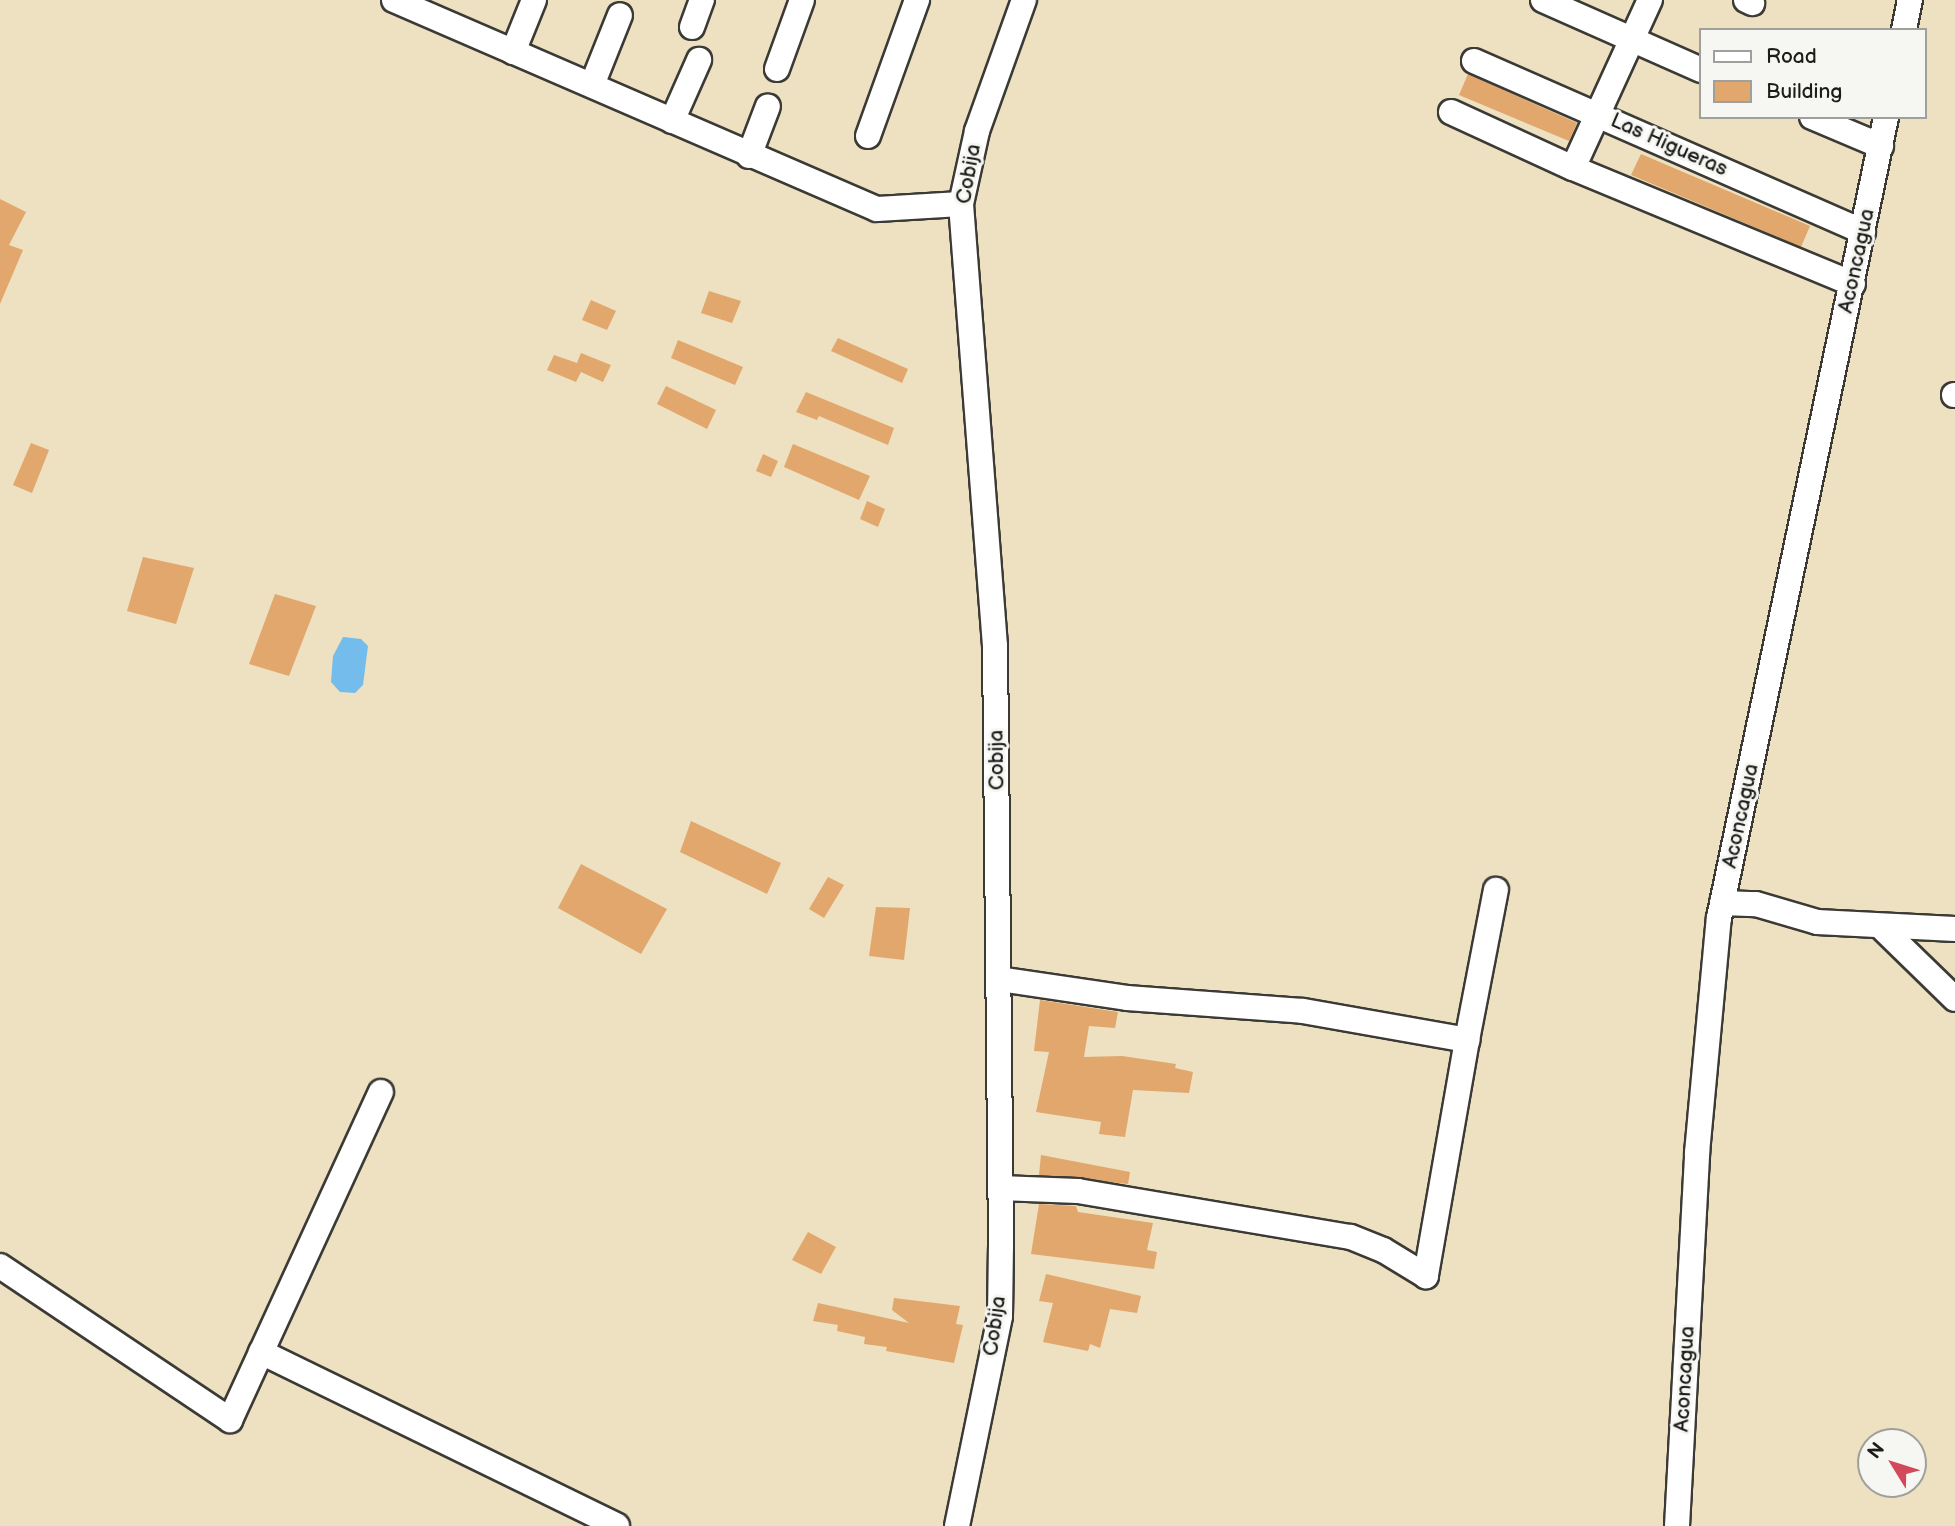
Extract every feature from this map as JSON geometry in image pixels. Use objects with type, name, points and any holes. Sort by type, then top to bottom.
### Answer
[{"type":"street","points":[[394,0],[437,9],[513,52],[877,209],[961,204]]},
{"type":"street","points":[[513,52],[534,0]]},
{"type":"street","points":[[692,27],[702,0]]},
{"type":"street","points":[[777,69],[802,0]]},
{"type":"street","points":[[868,136],[917,0]]},
{"type":"street","name":"Cobija","points":[[957,1526],[1000,1316],[996,646],[961,204],[977,131],[1024,0]]},
{"type":"street","points":[[1543,0],[1700,70]]},
{"type":"street","points":[[1573,168],[1650,0]]},
{"type":"street","points":[[1904,28],[1910,0]]},
{"type":"street","points":[[592,85],[620,15]]},
{"type":"street","points":[[672,121],[699,60]]},
{"type":"street","name":"Las Higueras","points":[[1474,61],[1863,232]]},
{"type":"street","points":[[749,156],[768,107]]},
{"type":"street","points":[[1451,112],[1573,168],[1853,284]]},
{"type":"street","points":[[1817,119],[1881,146]]},
{"type":"street","name":"Aconcagua","points":[[1676,1526],[1697,1153],[1722,903],[1886,119]]},
{"type":"street","points":[[1000,1188],[1077,1191],[1350,1237],[1383,1250],[1426,1276],[1496,890]]},
{"type":"street","points":[[1722,903],[1756,904],[1817,922],[1955,929]]},
{"type":"street","points":[[1881,927],[1955,999]]},
{"type":"street","points":[[999,979],[1127,998],[1303,1011],[1467,1040]]},
{"type":"street","points":[[0,1266],[230,1420],[381,1092]]},
{"type":"street","points":[[261,1352],[617,1526]]},
{"type":"water","points":[[343,637],[361,639],[368,646],[363,685],[355,693],[340,692],[331,682],[333,656]]},
{"type":"building","points":[[1468,74],[1577,123],[1569,141],[1459,95]]},
{"type":"building","points":[[1641,154],[1810,226],[1801,247],[1631,175]]},
{"type":"building","points":[[0,199],[26,212],[9,245],[23,250],[0,304]]},
{"type":"building","points":[[709,291],[741,301],[732,323],[701,313]]},
{"type":"building","points":[[591,300],[616,311],[607,330],[582,320]]},
{"type":"building","points":[[838,338],[908,369],[902,383],[831,351]]},
{"type":"building","points":[[678,340],[743,367],[735,385],[671,358]]},
{"type":"building","points":[[581,353],[611,365],[603,382],[581,372],[576,382],[547,370],[554,355],[577,363]]},
{"type":"building","points":[[666,386],[716,410],[707,429],[657,404]]},
{"type":"building","points":[[806,392],[894,428],[888,445],[819,416],[817,420],[796,412]]},
{"type":"building","points":[[31,443],[49,450],[32,493],[13,485]]},
{"type":"building","points":[[793,444],[870,476],[859,500],[784,467]]},
{"type":"building","points":[[763,454],[778,461],[771,477],[756,471]]},
{"type":"building","points":[[867,501],[885,509],[878,527],[860,519]]},
{"type":"building","points":[[143,557],[194,568],[176,624],[127,611]]},
{"type":"building","points":[[275,594],[316,606],[289,676],[249,664]]},
{"type":"building","points":[[691,821],[781,863],[767,894],[680,852]]},
{"type":"building","points":[[581,864],[667,909],[641,954],[558,908]]},
{"type":"building","points":[[828,877],[844,885],[824,918],[809,909]]},
{"type":"building","points":[[876,907],[910,908],[904,960],[869,956]]},
{"type":"building","points":[[1040,1000],[1118,1012],[1115,1028],[1089,1026],[1084,1057],[1122,1056],[1176,1064],[1175,1068],[1193,1072],[1189,1093],[1133,1090],[1125,1137],[1099,1134],[1101,1122],[1036,1112],[1049,1052],[1034,1051]]},
{"type":"building","points":[[1041,1155],[1130,1172],[1128,1184],[1039,1175]]},
{"type":"building","points":[[1039,1204],[1076,1206],[1078,1212],[1153,1223],[1147,1250],[1157,1252],[1154,1269],[1031,1254]]},
{"type":"building","points":[[808,1232],[836,1247],[821,1274],[792,1260]]},
{"type":"building","points":[[1046,1274],[1141,1296],[1137,1313],[1110,1309],[1100,1348],[1090,1344],[1088,1351],[1043,1342],[1053,1303],[1039,1301]]},
{"type":"building","points":[[894,1298],[960,1306],[956,1324],[963,1325],[954,1363],[886,1351],[887,1347],[864,1344],[865,1337],[837,1331],[838,1325],[813,1321],[818,1303],[909,1323],[892,1310]]}]
